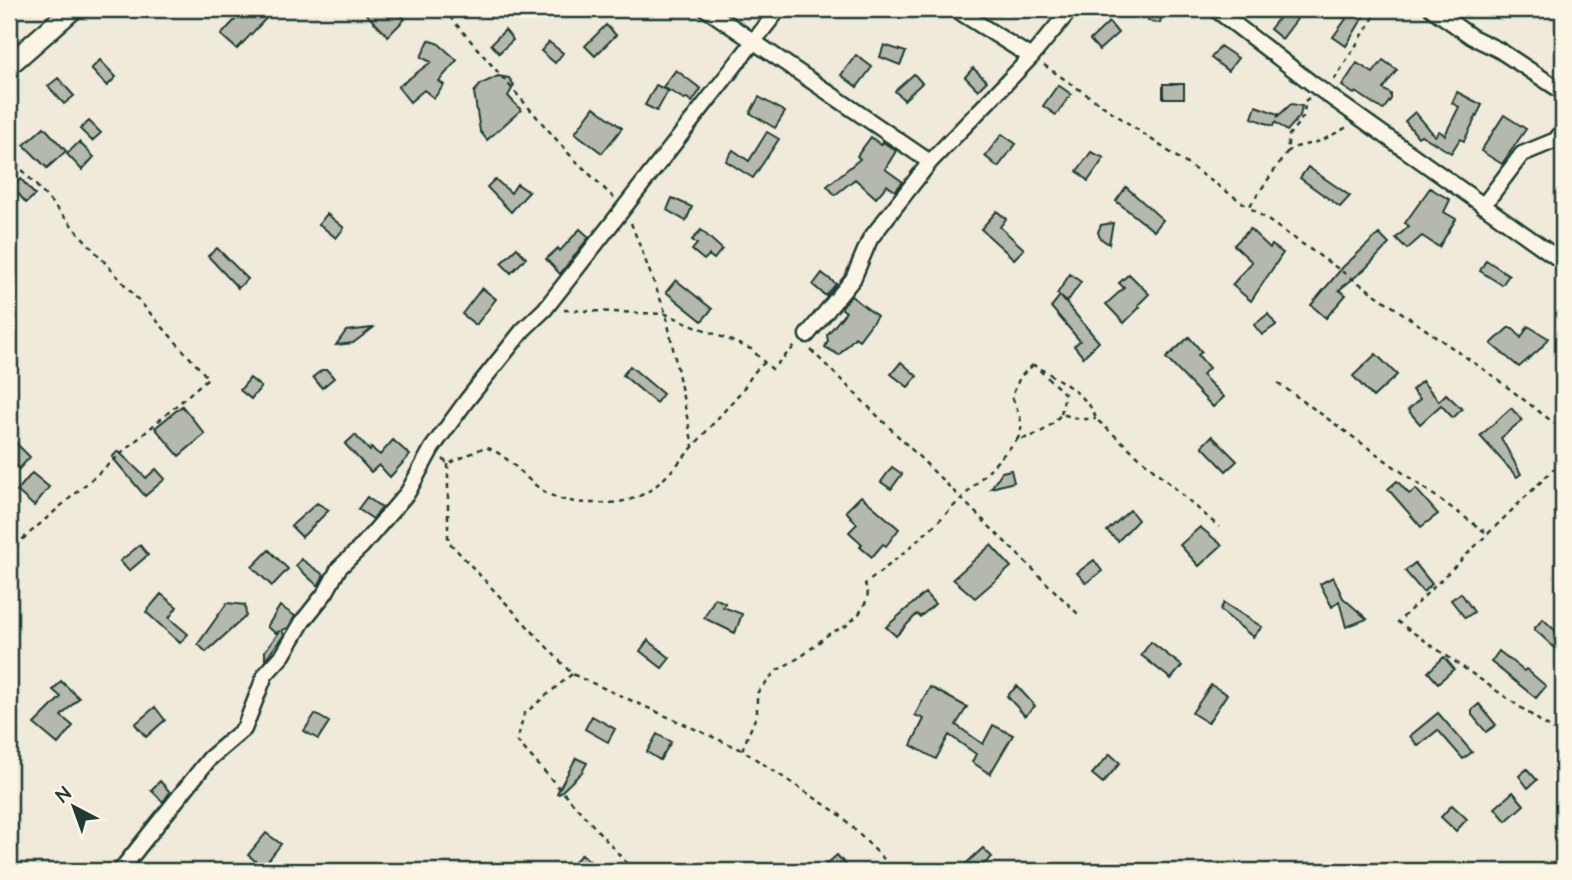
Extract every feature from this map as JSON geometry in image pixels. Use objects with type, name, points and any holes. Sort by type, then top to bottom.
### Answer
[{"type":"street","points":[[9,65],[74,9]]},
{"type":"street","points":[[706,9],[930,162]]},
{"type":"street","points":[[120,871],[210,758],[244,729],[265,675],[283,655],[303,621],[324,596],[339,568],[361,547],[408,492],[432,448],[523,330],[545,309],[779,9]]},
{"type":"street","points":[[955,9],[1031,57]]},
{"type":"street","points":[[804,337],[853,279],[870,239],[930,162],[1031,57],[1071,9]]},
{"type":"street","points":[[1215,9],[1322,91],[1563,262]]},
{"type":"street","points":[[1432,9],[1472,37],[1499,50],[1563,92]]},
{"type":"street","points":[[1483,206],[1522,154],[1556,140],[1563,130]]},
{"type":"path","points":[[443,9],[569,154],[625,207],[666,314],[693,446]]},
{"type":"path","points":[[1287,152],[1289,135],[1303,117],[1306,100],[1322,91],[1378,9]]},
{"type":"path","points":[[1031,57],[1493,376],[1563,429]]},
{"type":"path","points":[[1249,206],[1287,152],[1321,141],[1364,120]]},
{"type":"path","points":[[9,155],[208,378],[9,551]]},
{"type":"path","points":[[545,309],[666,314],[751,349],[772,369],[804,337],[1078,614]]},
{"type":"path","points":[[448,464],[485,447],[499,451],[545,493],[560,499],[610,504],[627,502],[662,482],[743,390],[758,367],[765,363]]},
{"type":"path","points":[[1017,440],[1037,436],[1061,414],[1065,394],[1034,365]]},
{"type":"path","points":[[742,750],[757,714],[757,693],[776,671],[853,620],[867,600],[866,584],[908,551],[963,499],[1017,440],[1022,432],[1023,420],[1012,396],[1020,377],[1034,365]]},
{"type":"path","points":[[1034,365],[1073,391],[1094,410],[1096,419],[1219,527]]},
{"type":"path","points":[[1278,383],[1488,534]]},
{"type":"path","points":[[1061,414],[1080,419],[1096,419]]},
{"type":"path","points":[[432,448],[448,464],[448,541],[572,674],[742,750],[839,814],[896,871]]},
{"type":"path","points":[[1563,460],[1398,622],[1563,737]]},
{"type":"path","points":[[572,674],[524,714],[517,741],[634,871]]},
{"type":"building","points":[[245,9],[275,9],[237,49],[221,35]]},
{"type":"building","points":[[361,9],[395,9],[405,19],[388,36]]},
{"type":"building","points":[[1150,9],[1163,9],[1160,23],[1148,21]]},
{"type":"building","points":[[1329,9],[1368,9],[1346,46],[1333,37],[1346,19]]},
{"type":"building","points":[[1285,10],[1297,19],[1282,39],[1270,29]]},
{"type":"building","points":[[1109,22],[1118,33],[1099,50],[1090,40]]},
{"type":"building","points":[[606,25],[616,35],[595,56],[585,46]]},
{"type":"building","points":[[505,30],[513,40],[499,53],[491,44]]},
{"type":"building","points":[[429,40],[439,44],[457,60],[439,81],[444,85],[434,98],[424,90],[410,102],[398,87],[431,62],[421,57]]},
{"type":"building","points":[[549,42],[563,53],[555,63],[541,51]]},
{"type":"building","points":[[884,45],[906,52],[900,65],[880,57]]},
{"type":"building","points":[[1220,46],[1238,58],[1228,71],[1211,58]]},
{"type":"building","points":[[856,55],[872,67],[857,87],[841,75]]},
{"type":"building","points":[[100,60],[116,77],[107,86],[91,69]]},
{"type":"building","points":[[1383,60],[1397,70],[1383,89],[1391,94],[1391,99],[1383,110],[1342,86],[1357,63],[1373,73]]},
{"type":"building","points":[[973,68],[987,81],[978,90],[965,77]]},
{"type":"building","points":[[676,70],[701,89],[692,102],[663,87]]},
{"type":"building","points":[[914,74],[922,83],[904,100],[895,91]]},
{"type":"building","points":[[498,76],[509,78],[514,85],[508,96],[521,110],[487,140],[480,131],[474,92],[481,84]]},
{"type":"building","points":[[58,78],[74,96],[64,104],[48,86]]},
{"type":"building","points":[[1163,84],[1184,84],[1184,98],[1163,98]]},
{"type":"building","points":[[656,85],[668,91],[657,111],[645,105]]},
{"type":"building","points":[[1058,85],[1071,94],[1056,115],[1043,106]]},
{"type":"building","points":[[1457,92],[1482,105],[1464,141],[1460,139],[1451,153],[1421,135],[1418,137],[1405,121],[1415,112],[1435,136],[1439,131],[1445,135],[1459,107],[1452,103]]},
{"type":"building","points":[[759,97],[785,112],[775,128],[750,113]]},
{"type":"building","points":[[1291,104],[1302,106],[1300,116],[1287,131],[1275,122],[1273,126],[1252,118],[1256,106],[1278,114],[1277,117]]},
{"type":"building","points":[[594,107],[622,128],[602,153],[575,133]]},
{"type":"building","points":[[1504,115],[1526,129],[1502,164],[1481,151]]},
{"type":"building","points":[[89,121],[101,133],[92,141],[80,129]]},
{"type":"building","points":[[44,127],[66,151],[47,168],[24,145]]},
{"type":"building","points":[[767,132],[779,139],[753,178],[726,161],[733,150],[749,161]]},
{"type":"building","points":[[1002,134],[1016,144],[998,167],[985,156]]},
{"type":"building","points":[[871,137],[896,151],[885,169],[903,182],[895,191],[887,185],[876,198],[855,179],[835,195],[827,186],[860,159],[857,156]]},
{"type":"building","points":[[79,142],[94,157],[82,170],[67,154]]},
{"type":"building","points":[[1091,152],[1104,158],[1088,181],[1077,171]]},
{"type":"building","points":[[1308,167],[1350,196],[1340,207],[1300,178]]},
{"type":"building","points":[[21,179],[35,195],[26,203],[12,186]]},
{"type":"building","points":[[495,179],[511,193],[517,184],[529,192],[511,212],[487,187]]},
{"type":"building","points":[[1126,187],[1163,220],[1154,231],[1116,201]]},
{"type":"building","points":[[1430,188],[1450,200],[1444,212],[1456,219],[1439,247],[1422,236],[1407,249],[1396,238],[1409,226],[1405,223]]},
{"type":"building","points":[[672,198],[692,207],[686,221],[667,210]]},
{"type":"building","points":[[997,211],[1006,219],[1000,227],[1024,249],[1014,259],[981,229]]},
{"type":"building","points":[[327,214],[344,228],[336,238],[319,224]]},
{"type":"building","points":[[1113,223],[1109,244],[1100,238],[1098,232],[1101,225]]},
{"type":"building","points":[[580,229],[589,237],[560,274],[546,259],[558,248],[560,251]]},
{"type":"building","points":[[1250,229],[1270,248],[1272,245],[1283,253],[1251,301],[1232,285],[1252,262],[1234,245]]},
{"type":"building","points":[[701,230],[722,249],[714,259],[709,255],[704,260],[692,250],[697,244],[692,240]]},
{"type":"building","points":[[1379,234],[1389,244],[1365,269],[1339,290],[1346,295],[1326,318],[1311,305],[1343,267]]},
{"type":"building","points":[[217,248],[248,279],[238,288],[208,256]]},
{"type":"building","points":[[517,248],[526,258],[511,273],[501,263]]},
{"type":"building","points":[[1486,260],[1509,275],[1502,285],[1480,271]]},
{"type":"building","points":[[822,273],[836,284],[826,296],[813,285]]},
{"type":"building","points":[[1070,274],[1081,282],[1067,302],[1061,297],[1099,342],[1083,357],[1074,346],[1080,341],[1051,307],[1060,296],[1057,294]]},
{"type":"building","points":[[1129,274],[1149,294],[1124,323],[1106,304],[1124,288],[1119,283]]},
{"type":"building","points":[[676,280],[712,309],[702,321],[666,292]]},
{"type":"building","points":[[482,288],[496,299],[476,325],[462,314]]},
{"type":"building","points":[[851,296],[877,316],[859,340],[855,337],[839,355],[825,347],[827,335],[846,312],[841,308]]},
{"type":"building","points":[[1268,314],[1276,325],[1262,335],[1254,325]]},
{"type":"building","points":[[1528,326],[1548,338],[1541,348],[1519,367],[1491,344],[1508,328],[1513,328],[1521,338]]},
{"type":"building","points":[[373,328],[353,343],[336,345],[346,331]]},
{"type":"building","points":[[1189,337],[1202,352],[1198,355],[1209,368],[1202,375],[1224,397],[1213,407],[1166,358]]},
{"type":"building","points":[[1376,354],[1397,375],[1373,397],[1353,376]]},
{"type":"building","points":[[901,362],[917,376],[908,387],[891,374]]},
{"type":"building","points":[[630,366],[663,394],[656,403],[623,375]]},
{"type":"building","points":[[322,370],[327,370],[334,378],[322,388],[313,377]]},
{"type":"building","points":[[250,378],[261,387],[251,399],[240,390]]},
{"type":"building","points":[[1422,381],[1439,401],[1446,394],[1462,409],[1453,418],[1441,405],[1420,424],[1408,410],[1420,399],[1412,390]]},
{"type":"building","points":[[182,406],[205,434],[179,456],[155,428]]},
{"type":"building","points":[[1511,408],[1522,420],[1501,438],[1521,474],[1517,477],[1480,436]]},
{"type":"building","points":[[355,435],[370,451],[371,448],[380,455],[393,440],[410,455],[390,477],[379,465],[371,472],[345,444]]},
{"type":"building","points":[[9,436],[30,457],[19,469],[9,459]]},
{"type":"building","points":[[1212,436],[1237,461],[1226,471],[1202,446]]},
{"type":"building","points":[[118,451],[146,478],[156,469],[165,479],[145,496],[112,457]]},
{"type":"building","points":[[892,467],[902,474],[891,489],[881,482]]},
{"type":"building","points":[[1011,470],[1014,482],[991,488],[1002,472]]},
{"type":"building","points":[[32,473],[49,487],[34,506],[17,491]]},
{"type":"building","points":[[1397,481],[1409,494],[1416,489],[1438,514],[1421,527],[1388,489]]},
{"type":"building","points":[[861,496],[899,529],[886,546],[883,544],[872,557],[849,532],[857,524],[846,511]]},
{"type":"building","points":[[367,497],[382,508],[373,519],[358,509]]},
{"type":"building","points":[[317,503],[329,510],[302,537],[291,526]]},
{"type":"building","points":[[1130,510],[1138,520],[1118,541],[1107,531]]},
{"type":"building","points":[[1200,527],[1222,545],[1199,566],[1180,545]]},
{"type":"building","points":[[140,545],[148,555],[129,571],[120,561]]},
{"type":"building","points":[[991,545],[1011,567],[975,598],[953,579]]},
{"type":"building","points":[[269,550],[288,569],[272,586],[252,567]]},
{"type":"building","points":[[301,559],[324,575],[318,586],[296,566]]},
{"type":"building","points":[[1094,560],[1102,571],[1086,583],[1077,573]]},
{"type":"building","points":[[1415,563],[1432,584],[1423,592],[1405,571]]},
{"type":"building","points":[[1333,577],[1343,598],[1367,619],[1346,627],[1339,601],[1332,607],[1320,584]]},
{"type":"building","points":[[925,593],[935,604],[920,617],[917,614],[896,636],[886,627]]},
{"type":"building","points":[[1461,593],[1474,612],[1465,618],[1451,600]]},
{"type":"building","points":[[161,594],[177,607],[169,618],[188,634],[180,643],[146,612]]},
{"type":"building","points":[[715,598],[725,603],[723,607],[742,614],[735,633],[704,618]]},
{"type":"building","points":[[227,603],[245,605],[246,616],[206,652],[198,644]]},
{"type":"building","points":[[1224,603],[1262,627],[1253,637],[1220,610]]},
{"type":"building","points":[[280,606],[295,616],[288,628],[282,630],[284,635],[265,660],[265,651],[280,631],[276,633],[267,627]]},
{"type":"building","points":[[1543,619],[1563,638],[1555,648],[1534,629]]},
{"type":"building","points":[[648,640],[670,658],[662,668],[640,651]]},
{"type":"building","points":[[1151,642],[1182,666],[1171,679],[1141,655]]},
{"type":"building","points":[[1499,651],[1546,686],[1536,698],[1491,662]]},
{"type":"building","points":[[1444,657],[1454,669],[1438,683],[1428,672]]},
{"type":"building","points":[[61,681],[79,698],[61,716],[73,726],[58,744],[34,724],[61,697],[53,690]]},
{"type":"building","points":[[1211,685],[1227,694],[1208,723],[1192,713]]},
{"type":"building","points":[[1017,686],[1035,706],[1025,716],[1007,696]]},
{"type":"building","points":[[930,687],[967,707],[956,725],[983,744],[993,725],[1013,735],[990,774],[972,762],[976,754],[949,735],[936,759],[911,745],[924,719],[915,715]]},
{"type":"building","points":[[1479,704],[1496,725],[1486,732],[1472,715],[1472,710]]},
{"type":"building","points":[[155,707],[165,720],[146,737],[135,724]]},
{"type":"building","points":[[1438,713],[1472,752],[1463,759],[1438,730],[1418,746],[1410,736]]},
{"type":"building","points":[[315,714],[329,722],[318,739],[304,731]]},
{"type":"building","points":[[592,716],[615,729],[608,742],[585,729]]},
{"type":"building","points":[[657,734],[671,742],[660,760],[647,752]]},
{"type":"building","points":[[1110,754],[1120,763],[1103,783],[1092,774]]},
{"type":"building","points":[[576,758],[587,763],[582,772],[557,793]]},
{"type":"building","points":[[1527,769],[1537,780],[1528,788],[1519,776]]},
{"type":"building","points":[[160,781],[170,792],[163,802],[151,790]]},
{"type":"building","points":[[1513,792],[1524,805],[1506,821],[1495,808]]},
{"type":"building","points":[[1452,805],[1467,819],[1456,831],[1441,817]]},
{"type":"building","points":[[266,833],[281,844],[263,867],[248,855]]},
{"type":"building","points":[[983,848],[992,857],[976,871],[958,871]]},
{"type":"building","points":[[582,854],[600,871],[583,871],[574,862]]},
{"type":"building","points":[[837,855],[851,871],[819,871]]}]
